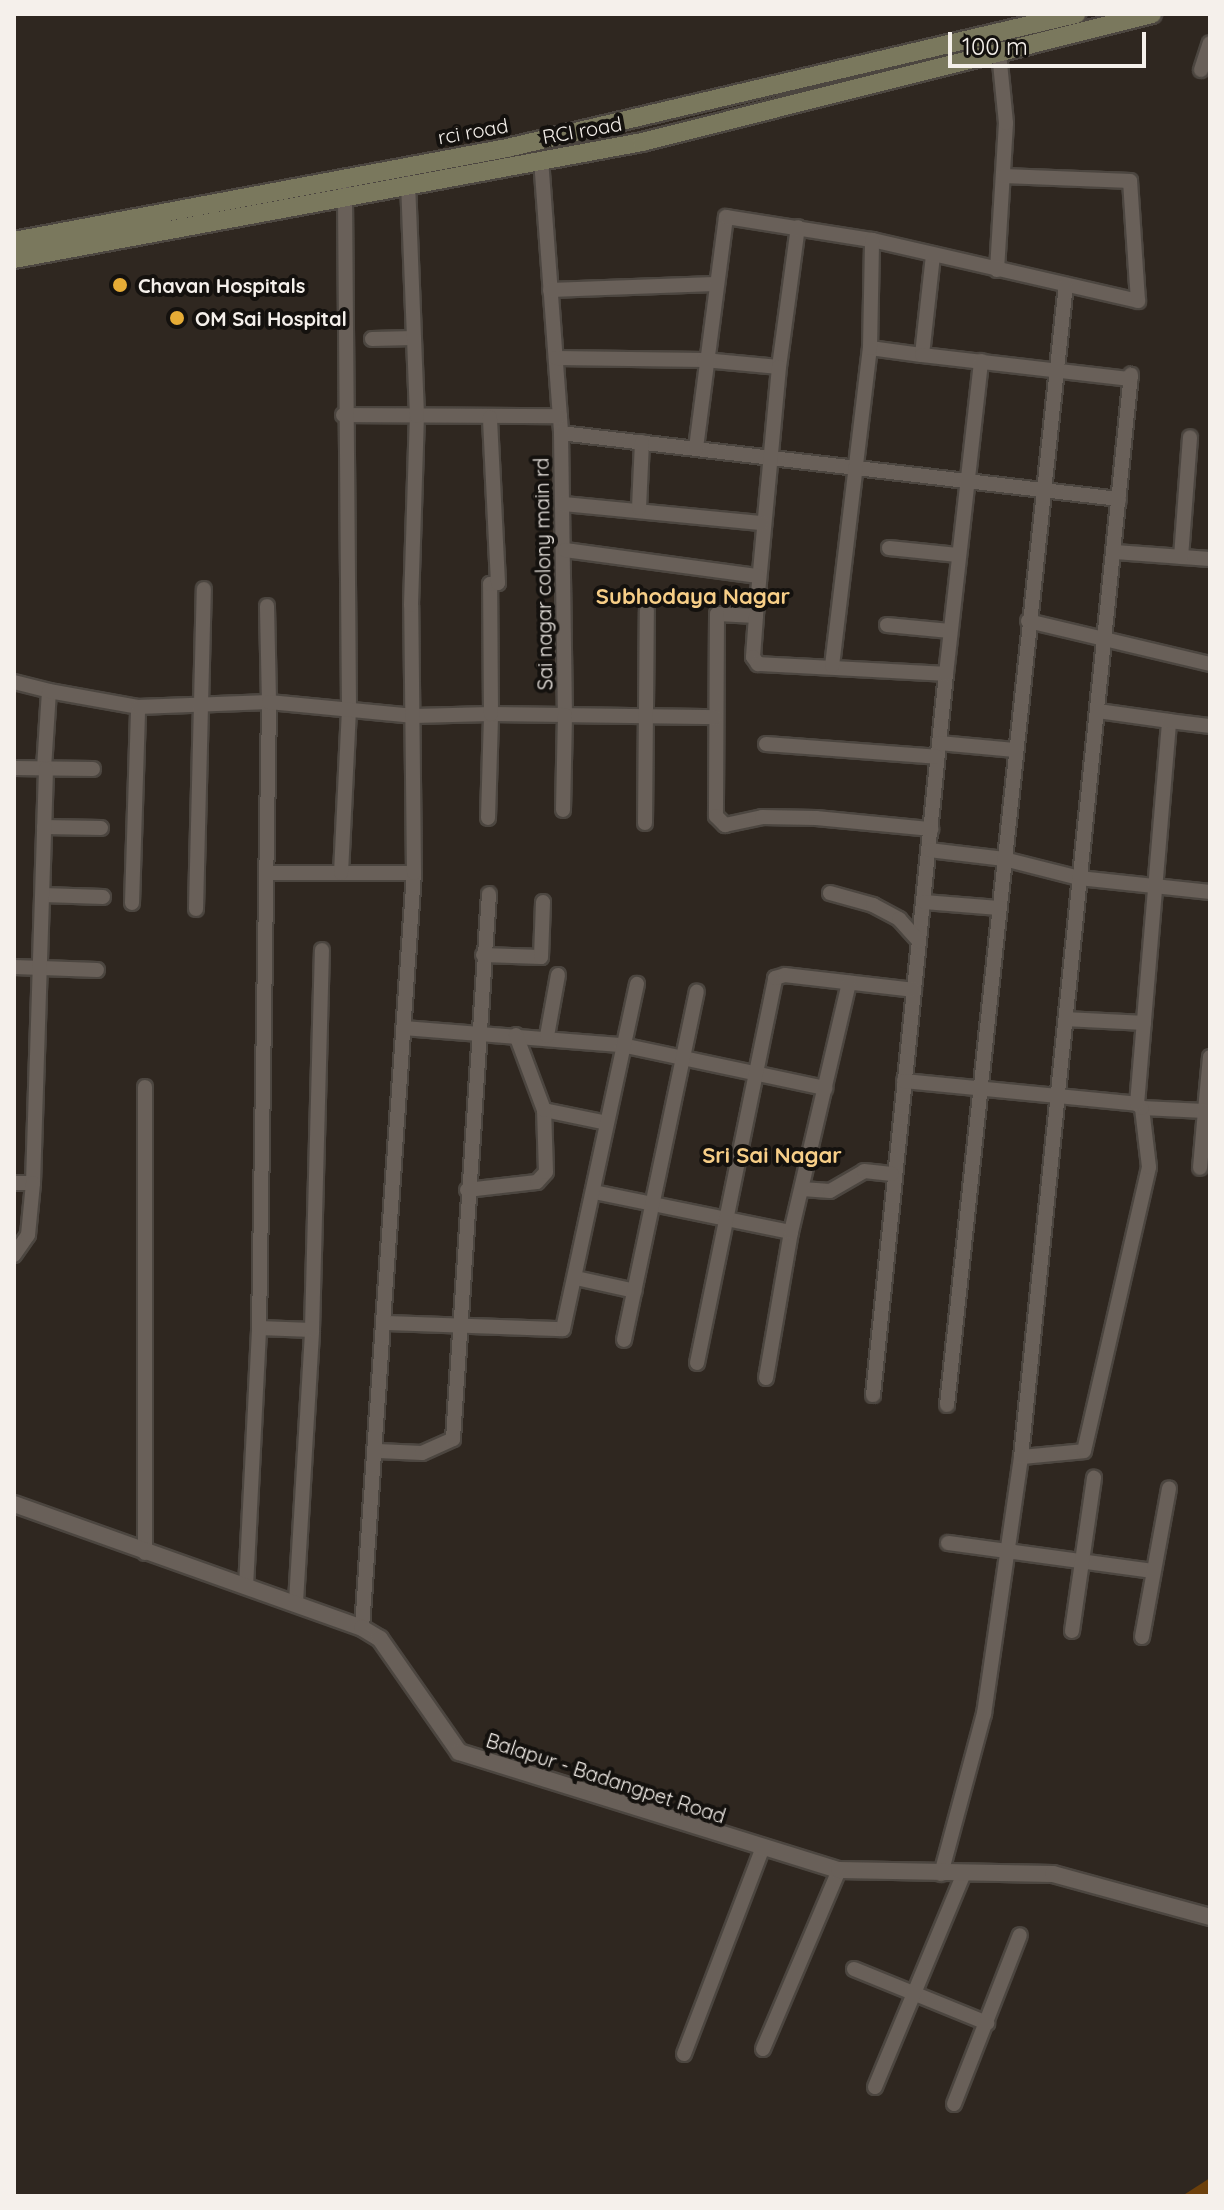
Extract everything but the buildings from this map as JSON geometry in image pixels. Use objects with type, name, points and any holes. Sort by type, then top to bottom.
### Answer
[{"type":"main road","name":"rci road","points":[[14,241],[290,196],[1076,14]]},
{"type":"main road","name":"RCI road","points":[[14,259],[290,196],[345,193],[642,142],[1152,14]]},
{"type":"main road","points":[[933,47],[939,68]]},
{"type":"street","points":[[1201,70],[1210,43]]},
{"type":"street","points":[[997,270],[1006,123],[999,53]]},
{"type":"street","name":"Sai nagar colony main rd","points":[[541,159],[560,416],[565,550],[563,810]]},
{"type":"street","points":[[696,448],[704,360],[726,217],[872,240],[1138,301],[1130,181],[1004,176]]},
{"type":"street","points":[[362,1628],[387,1323],[414,873],[411,605],[417,416],[408,183]]},
{"type":"street","points":[[341,873],[349,708],[343,415],[345,193]]},
{"type":"street","points":[[798,227],[761,523],[754,662],[946,674]]},
{"type":"street","points":[[832,666],[853,468],[870,348],[872,240]]},
{"type":"street","points":[[922,355],[933,255]]},
{"type":"street","points":[[550,290],[715,284]]},
{"type":"street","points":[[947,1405],[1066,285]]},
{"type":"street","points":[[372,339],[414,338]]},
{"type":"street","points":[[870,348],[1055,371],[1131,377],[1107,639],[1079,878],[1021,1457],[984,1714],[941,1874]]},
{"type":"street","points":[[556,358],[704,360],[779,367]]},
{"type":"street","points":[[873,1395],[892,1174],[981,361]]},
{"type":"street","points":[[343,415],[560,416]]},
{"type":"street","points":[[488,818],[490,584],[498,583],[490,417]]},
{"type":"street","points":[[561,433],[966,484],[1119,499]]},
{"type":"street","points":[[1181,557],[1190,437]]},
{"type":"street","points":[[639,508],[642,442]]},
{"type":"street","points":[[563,504],[639,508],[761,523]]},
{"type":"street","points":[[889,548],[958,555]]},
{"type":"street","points":[[565,550],[758,576]]},
{"type":"street","points":[[1115,552],[1210,559]]},
{"type":"street","points":[[196,909],[204,589]]},
{"type":"street","points":[[246,1587],[259,1328],[269,702],[267,606]]},
{"type":"street","points":[[645,823],[647,610]]},
{"type":"street","points":[[756,616],[717,614],[716,816],[725,825],[762,817],[816,818],[931,829]]},
{"type":"street","points":[[1028,621],[1210,664]]},
{"type":"street","points":[[887,625],[950,631]]},
{"type":"street","points":[[14,682],[138,707],[269,702],[414,716],[715,717]]},
{"type":"street","points":[[14,1255],[28,1235],[33,1183],[49,691]]},
{"type":"street","points":[[132,903],[138,707]]},
{"type":"street","points":[[1098,711],[1210,726]]},
{"type":"street","points":[[1021,1457],[1084,1451],[1149,1167],[1140,1106],[1169,721]]},
{"type":"street","points":[[766,744],[1015,750]]},
{"type":"street","points":[[14,768],[93,769]]},
{"type":"street","points":[[44,827],[101,828]]},
{"type":"street","points":[[929,850],[1004,859],[1079,878],[1210,892]]},
{"type":"street","points":[[267,873],[414,873]]},
{"type":"street","points":[[830,893],[886,912],[919,941]]},
{"type":"street","points":[[378,1451],[422,1453],[453,1439],[467,1190],[489,894]]},
{"type":"street","points":[[43,895],[103,897]]},
{"type":"street","points":[[483,955],[541,957],[543,902]]},
{"type":"street","points":[[924,902],[999,908]]},
{"type":"street","points":[[296,1602],[312,1330],[322,950]]},
{"type":"street","points":[[14,967],[97,970]]},
{"type":"street","points":[[547,1036],[558,975]]},
{"type":"street","points":[[697,1363],[775,978],[914,990]]},
{"type":"street","points":[[766,1378],[791,1232],[849,983]]},
{"type":"street","points":[[387,1323],[563,1329],[637,984]]},
{"type":"street","points":[[624,1340],[656,1203],[697,992]]},
{"type":"street","points":[[1066,1019],[1144,1023]]},
{"type":"street","points":[[404,1028],[547,1036],[622,1045],[825,1088]]},
{"type":"street","points":[[467,1190],[537,1182],[546,1172],[544,1110],[516,1035]]},
{"type":"street","points":[[1200,1168],[1208,1111],[1210,1057]]},
{"type":"street","points":[[904,1081],[1208,1111]]},
{"type":"street","points":[[145,1087],[145,1553]]},
{"type":"street","points":[[544,1110],[607,1123]]},
{"type":"street","points":[[802,1189],[830,1191],[864,1171],[892,1174]]},
{"type":"street","points":[[14,1183],[33,1183]]},
{"type":"street","points":[[594,1192],[791,1232]]},
{"type":"street","points":[[576,1278],[635,1291]]},
{"type":"street","points":[[259,1328],[312,1330]]},
{"type":"street","points":[[1072,1631],[1094,1478]]},
{"type":"street","points":[[1142,1637],[1169,1488]]},
{"type":"street","name":"Balapur - Badangpet Road","points":[[14,1504],[362,1628],[380,1639],[459,1752],[762,1850],[839,1870],[963,1876],[1053,1874],[1210,1917]]},
{"type":"street","points":[[948,1543],[1007,1555],[1153,1571]]},
{"type":"street","points":[[684,2054],[762,1850]]},
{"type":"street","points":[[763,2049],[839,1870]]},
{"type":"street","points":[[875,2087],[963,1876]]},
{"type":"street","points":[[954,2104],[1020,1935]]},
{"type":"street","points":[[854,1969],[987,2023]]},
{"type":"shaded area","points":[[1210,2178],[1210,2196],[1182,2196]]},
{"type":"place","name":"Chavan Hospitals","points":[[120,285]]},
{"type":"place","name":"OM Sai Hospital","points":[[177,318]]},
{"type":"district","name":"Subhodaya Nagar","points":[[693,597]]},
{"type":"district","name":"Sri Sai Nagar","points":[[772,1156]]}]
